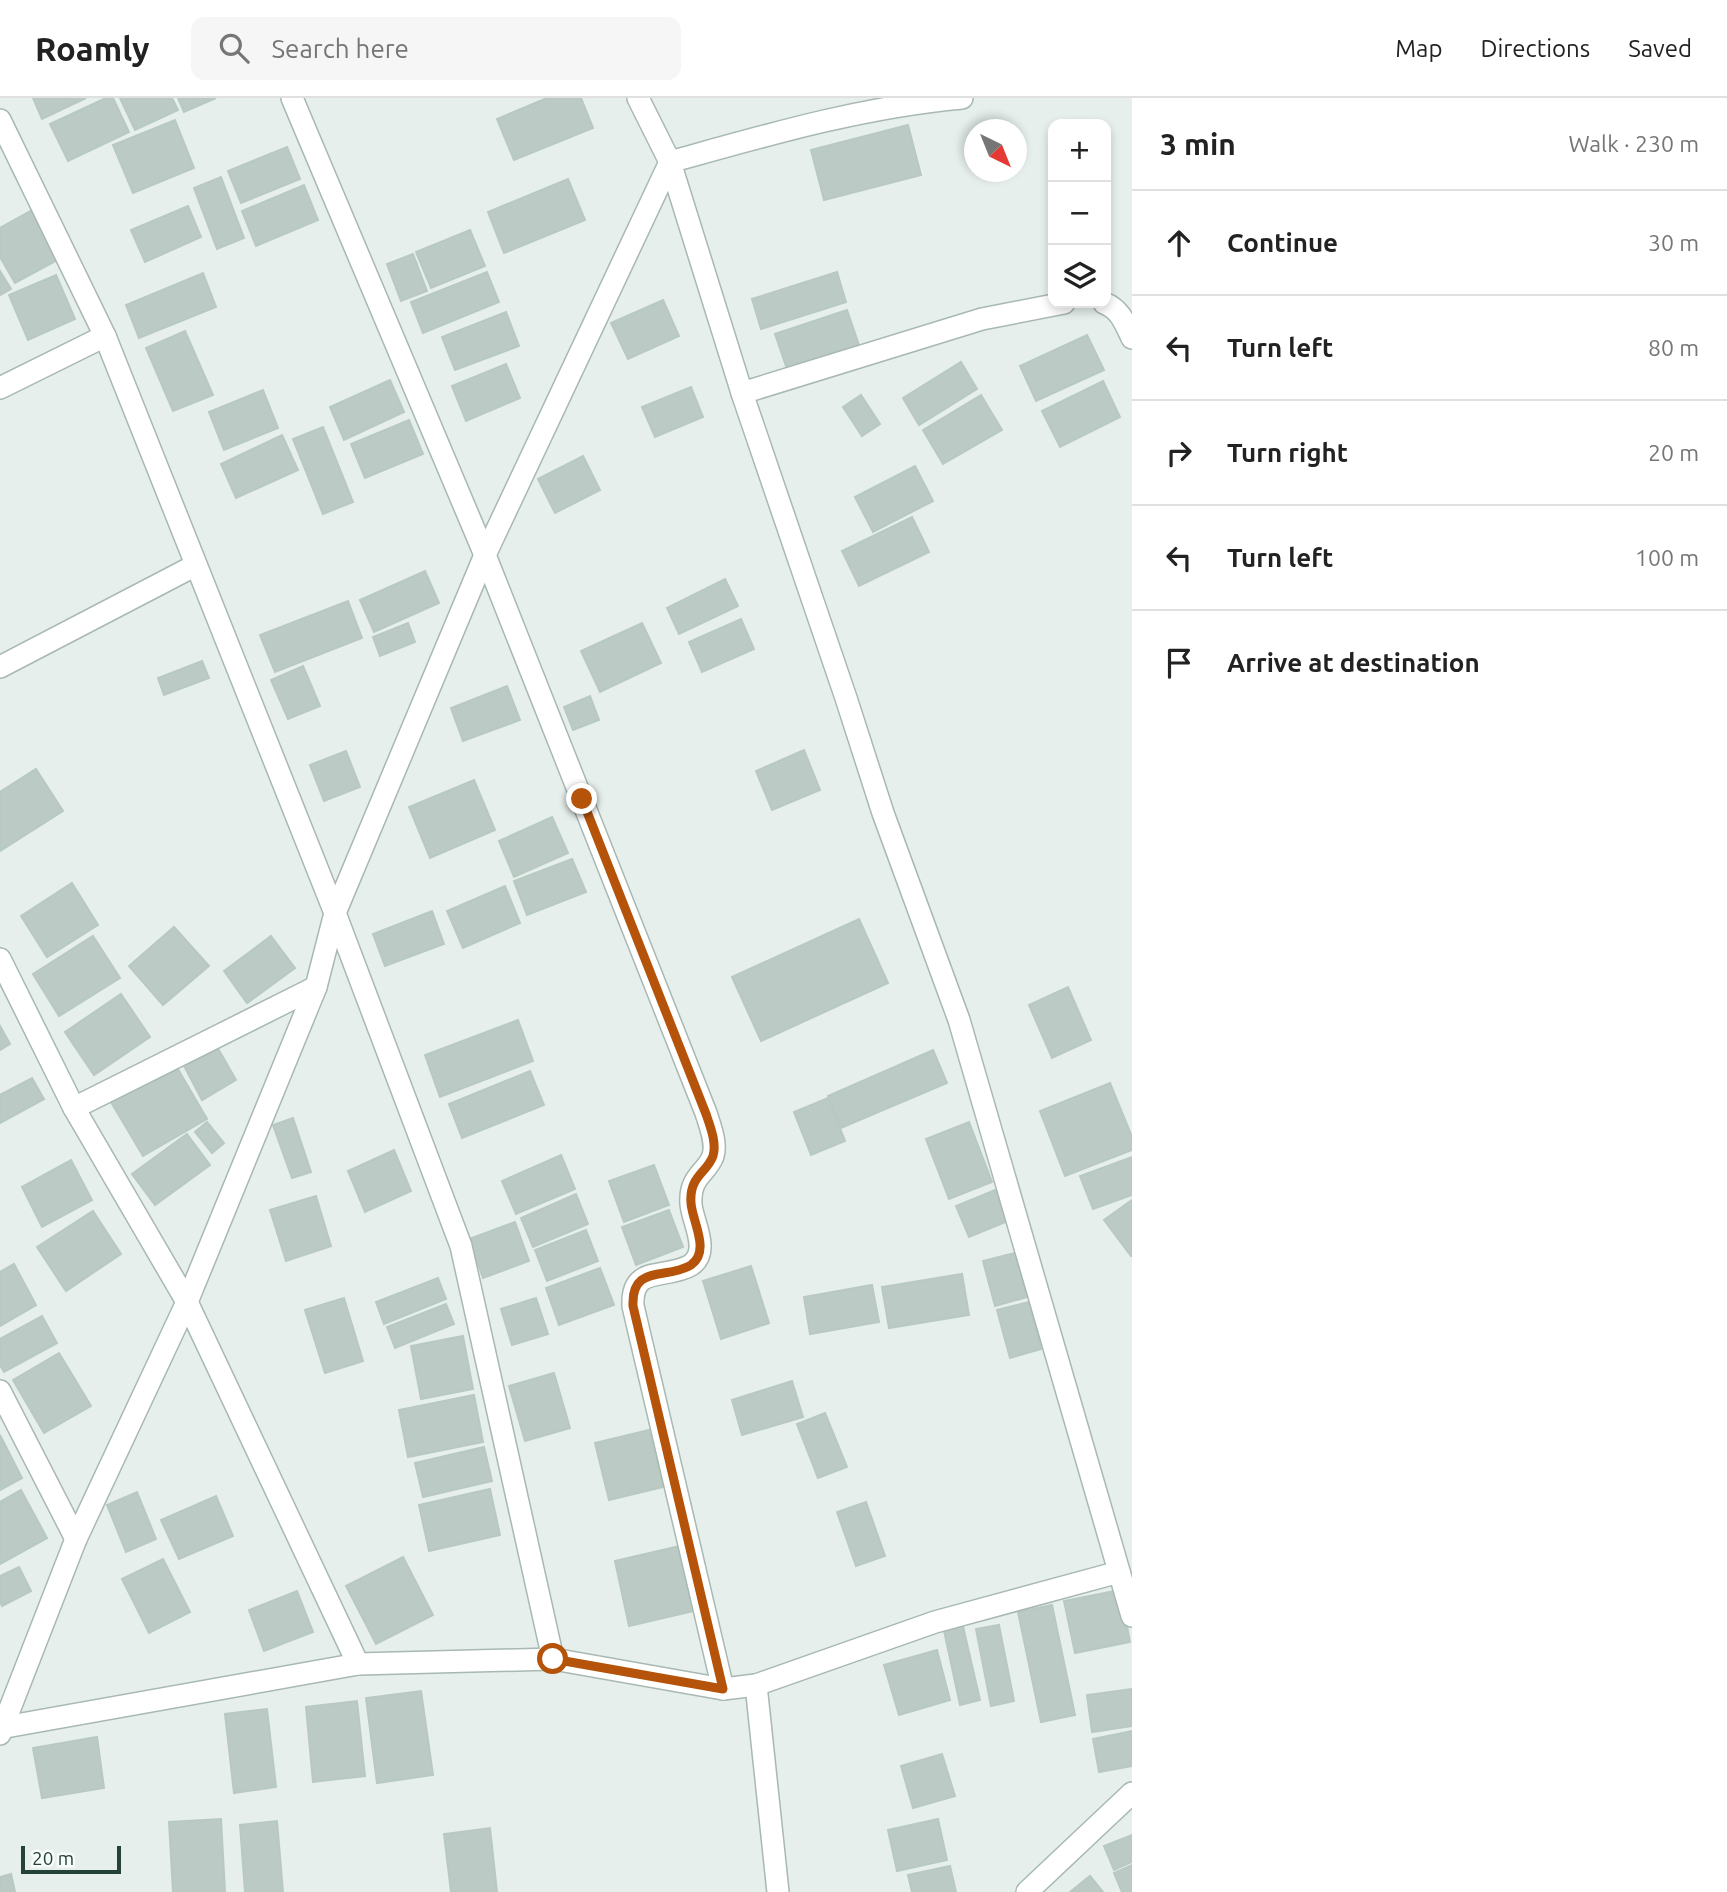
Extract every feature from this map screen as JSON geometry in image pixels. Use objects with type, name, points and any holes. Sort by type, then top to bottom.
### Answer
[{"type":"street","points":[[292,98],[485,555],[706,1114],[713,1138],[713,1156],[695,1178],[690,1202],[701,1244],[698,1255],[692,1264],[640,1280],[632,1292],[633,1306],[723,1689]]},
{"type":"street","points":[[638,98],[670,162],[742,393],[883,813],[959,1020],[1132,1616]]},
{"type":"street","points":[[1,1730],[76,1539],[187,1302],[316,986],[335,913],[485,555],[670,162],[824,120],[914,102],[962,98]]},
{"type":"street","points":[[0,120],[105,337],[335,913],[461,1246],[553,1659]]},
{"type":"street","points":[[1111,305],[1122,316],[1132,338]]},
{"type":"street","points":[[742,393],[982,319],[1048,306]]},
{"type":"street","points":[[0,388],[105,337]]},
{"type":"street","points":[[0,667],[196,565]]},
{"type":"street","points":[[0,959],[74,1108],[187,1302],[358,1664]]},
{"type":"street","points":[[74,1108],[316,986]]},
{"type":"street","points":[[0,1391],[76,1539]]},
{"type":"street","points":[[1,1730],[358,1664],[553,1659],[723,1689],[756,1685],[935,1622],[1119,1572]]},
{"type":"street","points":[[756,1685],[778,1892]]},
{"type":"street","points":[[1027,1892],[1132,1793]]},
{"type":"building","points":[[33,98],[86,98],[42,119]]},
{"type":"building","points":[[106,98],[113,98],[129,132],[68,161],[50,124]]},
{"type":"building","points":[[120,98],[172,98],[178,110],[135,130]]},
{"type":"building","points":[[178,98],[216,98],[184,112]]},
{"type":"building","points":[[547,98],[581,98],[593,128],[514,160],[497,119]]},
{"type":"building","points":[[175,120],[194,168],[133,193],[113,145]]},
{"type":"building","points":[[908,125],[921,175],[824,200],[811,150]]},
{"type":"building","points":[[287,147],[300,179],[241,203],[228,171]]},
{"type":"building","points":[[221,177],[244,238],[217,249],[194,188]]},
{"type":"building","points":[[568,179],[585,220],[504,253],[488,212]]},
{"type":"building","points":[[304,185],[318,220],[256,246],[242,211]]},
{"type":"building","points":[[188,206],[201,237],[145,262],[131,230]]},
{"type":"building","points":[[34,209],[61,258],[15,283],[0,257],[0,228]]},
{"type":"building","points":[[470,230],[485,266],[431,288],[416,252]]},
{"type":"building","points":[[413,254],[427,291],[401,301],[387,264]]},
{"type":"building","points":[[0,271],[11,289],[0,295]]},
{"type":"building","points":[[487,272],[499,302],[423,333],[411,302]]},
{"type":"building","points":[[837,272],[846,302],[761,329],[752,299]]},
{"type":"building","points":[[203,273],[216,307],[139,338],[126,305]]},
{"type":"building","points":[[56,275],[75,319],[28,340],[9,295]]},
{"type":"building","points":[[663,300],[679,336],[628,359],[611,323]]},
{"type":"building","points":[[847,310],[859,345],[787,369],[775,334]]},
{"type":"building","points":[[506,312],[519,346],[455,370],[442,337]]},
{"type":"building","points":[[185,331],[213,395],[173,411],[146,348]]},
{"type":"building","points":[[1087,335],[1104,370],[1036,401],[1020,366]]},
{"type":"building","points":[[961,362],[977,389],[919,425],[903,398]]},
{"type":"building","points":[[506,364],[520,398],[466,421],[452,386]]},
{"type":"building","points":[[390,380],[404,412],[344,440],[330,407]]},
{"type":"building","points":[[1103,381],[1120,417],[1060,447],[1042,411]]},
{"type":"building","points":[[691,387],[703,417],[655,437],[642,407]]},
{"type":"building","points":[[263,390],[278,428],[224,450],[209,412]]},
{"type":"building","points":[[861,395],[880,424],[862,436],[843,407]]},
{"type":"building","points":[[981,395],[1002,430],[943,464],[923,430]]},
{"type":"building","points":[[409,420],[423,454],[365,478],[351,444]]},
{"type":"building","points":[[323,427],[353,502],[323,514],[293,439]]},
{"type":"building","points":[[282,435],[298,470],[236,498],[221,464]]},
{"type":"building","points":[[583,456],[600,490],[555,513],[538,479]]},
{"type":"building","points":[[915,466],[933,501],[873,532],[855,497]]},
{"type":"building","points":[[912,517],[929,552],[859,586],[842,551]]},
{"type":"building","points":[[425,571],[439,603],[374,632],[360,600]]},
{"type":"building","points":[[725,579],[738,606],[679,634],[667,608]]},
{"type":"building","points":[[348,601],[362,638],[275,672],[260,635]]},
{"type":"building","points":[[741,619],[754,649],[702,672],[689,642]]},
{"type":"building","points":[[408,623],[415,642],[380,656],[373,637]]},
{"type":"building","points":[[642,623],[661,663],[600,692],[581,651]]},
{"type":"building","points":[[202,661],[209,678],[164,695],[158,678]]},
{"type":"building","points":[[303,666],[320,706],[288,719],[271,680]]},
{"type":"building","points":[[507,686],[520,720],[463,741],[451,708]]},
{"type":"building","points":[[590,696],[599,720],[573,730],[564,707]]},
{"type":"building","points":[[804,750],[820,790],[772,810],[756,771]]},
{"type":"building","points":[[346,751],[360,787],[324,801],[310,765]]},
{"type":"building","points":[[36,769],[63,811],[0,851],[0,792]]},
{"type":"building","points":[[474,780],[495,830],[430,858],[409,807]]},
{"type":"building","points":[[552,817],[568,853],[514,877],[499,841]]},
{"type":"building","points":[[572,859],[586,892],[527,915],[514,881]]},
{"type":"building","points":[[72,883],[98,925],[47,957],[21,916]]},
{"type":"building","points":[[505,886],[520,923],[463,948],[447,911]]},
{"type":"building","points":[[432,911],[444,944],[385,966],[373,934]]},
{"type":"building","points":[[859,919],[888,983],[761,1041],[732,977]]},
{"type":"building","points":[[174,927],[209,966],[163,1005],[129,966]]},
{"type":"building","points":[[93,936],[120,978],[59,1016],[33,974]]},
{"type":"building","points":[[271,936],[295,968],[247,1003],[224,971]]},
{"type":"building","points":[[1068,987],[1091,1040],[1052,1058],[1029,1005]]},
{"type":"building","points":[[121,994],[150,1037],[94,1075],[65,1032]]},
{"type":"building","points":[[518,1020],[533,1061],[440,1097],[425,1055]]},
{"type":"building","points":[[0,1026],[10,1044],[0,1050]]},
{"type":"building","points":[[216,1045],[236,1080],[202,1100],[183,1064]]},
{"type":"building","points":[[933,1050],[947,1083],[841,1128],[828,1096]]},
{"type":"building","points":[[175,1064],[207,1119],[143,1156],[111,1102]]},
{"type":"building","points":[[530,1071],[544,1105],[462,1138],[449,1104]]},
{"type":"building","points":[[32,1078],[44,1099],[0,1123],[0,1095]]},
{"type":"building","points":[[1110,1083],[1132,1137],[1132,1150],[1065,1176],[1040,1111]]},
{"type":"building","points":[[828,1098],[845,1141],[811,1155],[794,1112]]},
{"type":"building","points":[[293,1118],[311,1172],[292,1178],[273,1125]]},
{"type":"building","points":[[207,1122],[224,1143],[212,1153],[195,1132]]},
{"type":"building","points":[[969,1122],[992,1182],[949,1199],[926,1139]]},
{"type":"building","points":[[187,1134],[210,1165],[155,1205],[132,1174]]},
{"type":"building","points":[[394,1150],[411,1191],[365,1212],[348,1171]]},
{"type":"building","points":[[561,1155],[575,1189],[516,1214],[502,1181]]},
{"type":"building","points":[[1132,1157],[1132,1195],[1093,1209],[1080,1176]]},
{"type":"building","points":[[71,1160],[92,1200],[42,1227],[22,1187]]},
{"type":"building","points":[[654,1165],[669,1205],[624,1222],[609,1181]]},
{"type":"building","points":[[995,1190],[1008,1221],[969,1237],[956,1206]]},
{"type":"building","points":[[576,1194],[588,1224],[533,1247],[521,1218]]},
{"type":"building","points":[[316,1196],[331,1246],[286,1261],[270,1210]]},
{"type":"building","points":[[1132,1200],[1132,1256],[1131,1256],[1104,1220]]},
{"type":"building","points":[[669,1210],[683,1247],[636,1265],[622,1227]]},
{"type":"building","points":[[93,1211],[121,1254],[66,1291],[37,1247]]},
{"type":"building","points":[[515,1222],[529,1261],[483,1278],[469,1239]]},
{"type":"building","points":[[586,1230],[598,1261],[547,1281],[535,1250]]},
{"type":"building","points":[[1015,1253],[1027,1297],[995,1306],[983,1261]]},
{"type":"building","points":[[14,1264],[36,1305],[0,1326],[0,1272]]},
{"type":"building","points":[[751,1266],[769,1323],[721,1339],[703,1281]]},
{"type":"building","points":[[600,1268],[614,1305],[559,1325],[546,1288]]},
{"type":"building","points":[[962,1274],[969,1315],[889,1328],[882,1287]]},
{"type":"building","points":[[438,1278],[446,1299],[384,1324],[376,1302]]},
{"type":"building","points":[[872,1285],[879,1322],[810,1334],[804,1297]]},
{"type":"building","points":[[344,1298],[363,1361],[325,1373],[305,1310]]},
{"type":"building","points":[[536,1298],[548,1334],[512,1345],[501,1309]]},
{"type":"building","points":[[1029,1302],[1041,1349],[1010,1358],[997,1310]]},
{"type":"building","points":[[446,1304],[454,1324],[395,1348],[387,1327]]},
{"type":"building","points":[[42,1316],[57,1343],[4,1372],[0,1365],[0,1339]]},
{"type":"building","points":[[463,1336],[473,1389],[421,1399],[411,1346]]},
{"type":"building","points":[[59,1353],[91,1406],[44,1433],[13,1380]]},
{"type":"building","points":[[554,1373],[570,1428],[525,1441],[509,1386]]},
{"type":"building","points":[[792,1381],[803,1417],[742,1435],[732,1400]]},
{"type":"building","points":[[474,1395],[483,1442],[408,1457],[399,1410]]},
{"type":"building","points":[[825,1413],[847,1467],[818,1478],[797,1424]]},
{"type":"building","points":[[649,1430],[663,1487],[609,1500],[595,1443]]},
{"type":"building","points":[[0,1435],[22,1478],[0,1490]]},
{"type":"building","points":[[484,1447],[492,1481],[423,1497],[415,1463]]},
{"type":"building","points":[[490,1489],[500,1535],[429,1551],[419,1505]]},
{"type":"building","points":[[21,1490],[47,1538],[0,1564],[0,1502]]},
{"type":"building","points":[[137,1492],[156,1539],[126,1552],[107,1505]]},
{"type":"building","points":[[216,1496],[233,1536],[179,1559],[161,1520]]},
{"type":"building","points":[[866,1502],[885,1556],[856,1566],[837,1512]]},
{"type":"building","points":[[684,1545],[698,1610],[629,1626],[615,1561]]},
{"type":"building","points":[[403,1557],[433,1615],[376,1644],[346,1586]]},
{"type":"building","points":[[163,1559],[190,1612],[149,1633],[122,1579]]},
{"type":"building","points":[[19,1567],[31,1591],[2,1606],[0,1576]]},
{"type":"building","points":[[1120,1590],[1130,1642],[1075,1653],[1064,1601]]},
{"type":"building","points":[[297,1591],[313,1632],[264,1651],[249,1610]]},
{"type":"building","points":[[1052,1605],[1075,1715],[1041,1722],[1018,1612]]},
{"type":"building","points":[[962,1622],[980,1700],[960,1705],[943,1626]]},
{"type":"building","points":[[999,1625],[1014,1701],[991,1706],[976,1629]]},
{"type":"building","points":[[937,1650],[950,1700],[899,1715],[884,1665]]},
{"type":"building","points":[[1132,1689],[1132,1726],[1092,1732],[1087,1695]]},
{"type":"building","points":[[421,1691],[433,1775],[377,1783],[366,1698]]},
{"type":"building","points":[[357,1701],[365,1776],[313,1782],[306,1707]]},
{"type":"building","points":[[267,1709],[276,1787],[234,1793],[225,1714]]},
{"type":"building","points":[[1132,1731],[1132,1766],[1099,1772],[1093,1739]]},
{"type":"building","points":[[97,1737],[104,1788],[42,1798],[33,1748]]},
{"type":"building","points":[[942,1754],[955,1796],[913,1808],[901,1766]]},
{"type":"building","points":[[221,1819],[225,1892],[173,1892],[169,1822]]},
{"type":"building","points":[[938,1819],[947,1860],[897,1871],[888,1830]]},
{"type":"building","points":[[277,1821],[283,1892],[245,1892],[240,1825]]},
{"type":"building","points":[[490,1828],[497,1892],[451,1892],[444,1834]]},
{"type":"building","points":[[1132,1835],[1132,1862],[1114,1870],[1104,1846]]},
{"type":"building","points":[[1132,1865],[1132,1892],[1122,1892],[1114,1873]]},
{"type":"building","points":[[950,1866],[956,1892],[912,1892],[908,1875]]},
{"type":"building","points":[[11,1874],[15,1892],[0,1892],[0,1877]]},
{"type":"building","points":[[1090,1876],[1103,1892],[1070,1892]]},
{"type":"route","points":[[553,1659],[723,1689],[633,1306],[632,1292],[640,1280],[692,1264],[698,1255],[701,1244],[690,1202],[695,1178],[713,1156],[713,1138],[706,1114],[582,799]]}]
